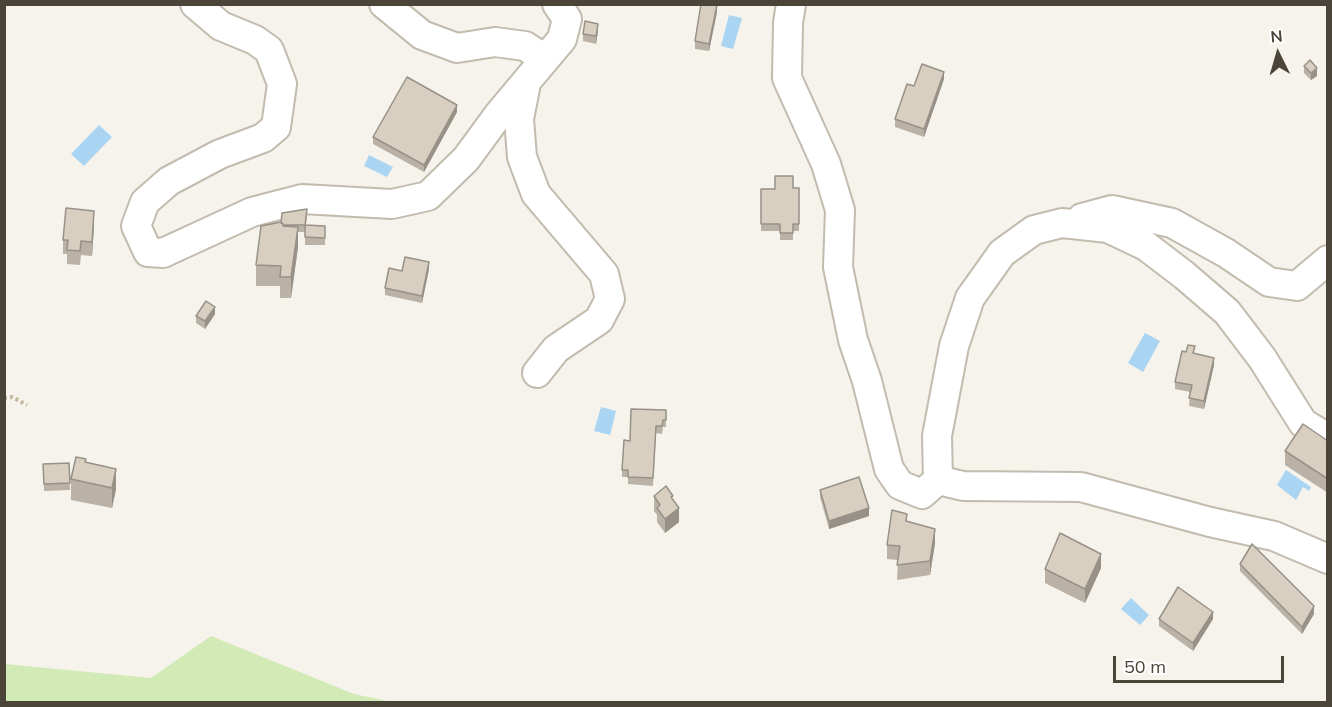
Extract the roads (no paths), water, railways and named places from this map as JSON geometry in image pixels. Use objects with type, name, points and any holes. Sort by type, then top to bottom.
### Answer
[{"type":"street","points":[[195,4],[221,26],[255,40],[269,50],[282,84],[276,127],[263,138],[220,154],[170,181],[146,202],[136,226],[148,252],[164,253],[252,212],[302,199],[392,204],[429,196],[466,159],[562,39],[567,19],[557,4]]},
{"type":"street","points":[[384,4],[422,35],[457,48],[495,42],[525,46],[536,70],[519,119],[522,157],[536,194],[604,274],[610,299],[598,321],[556,349],[537,373]]},
{"type":"street","points":[[791,4],[788,22],[787,78],[826,164],[840,210],[838,267],[853,340],[867,381],[889,469],[900,485],[922,494],[938,480]]},
{"type":"street","points":[[938,480],[937,436],[954,346],[970,298],[1002,253],[1034,230],[1112,210],[1172,223],[1226,253],[1269,282],[1296,286],[1328,260]]},
{"type":"street","points":[[1062,223],[1108,228],[1146,246],[1184,275],[1227,312],[1262,358],[1303,423],[1328,438]]},
{"type":"street","points":[[938,480],[963,486],[1081,487],[1210,522],[1274,536],[1328,559]]},
{"type":"water","points":[[729,15],[742,18],[733,49],[721,46]]},
{"type":"water","points":[[99,125],[112,137],[84,166],[71,154]]},
{"type":"water","points":[[369,155],[393,167],[387,177],[364,166]]},
{"type":"water","points":[[1145,333],[1160,341],[1143,372],[1128,363]]},
{"type":"water","points":[[601,407],[616,411],[610,435],[594,431]]},
{"type":"water","points":[[1286,470],[1311,487],[1309,491],[1303,487],[1296,500],[1277,485]]},
{"type":"water","points":[[1131,598],[1149,615],[1140,625],[1121,609]]}]
